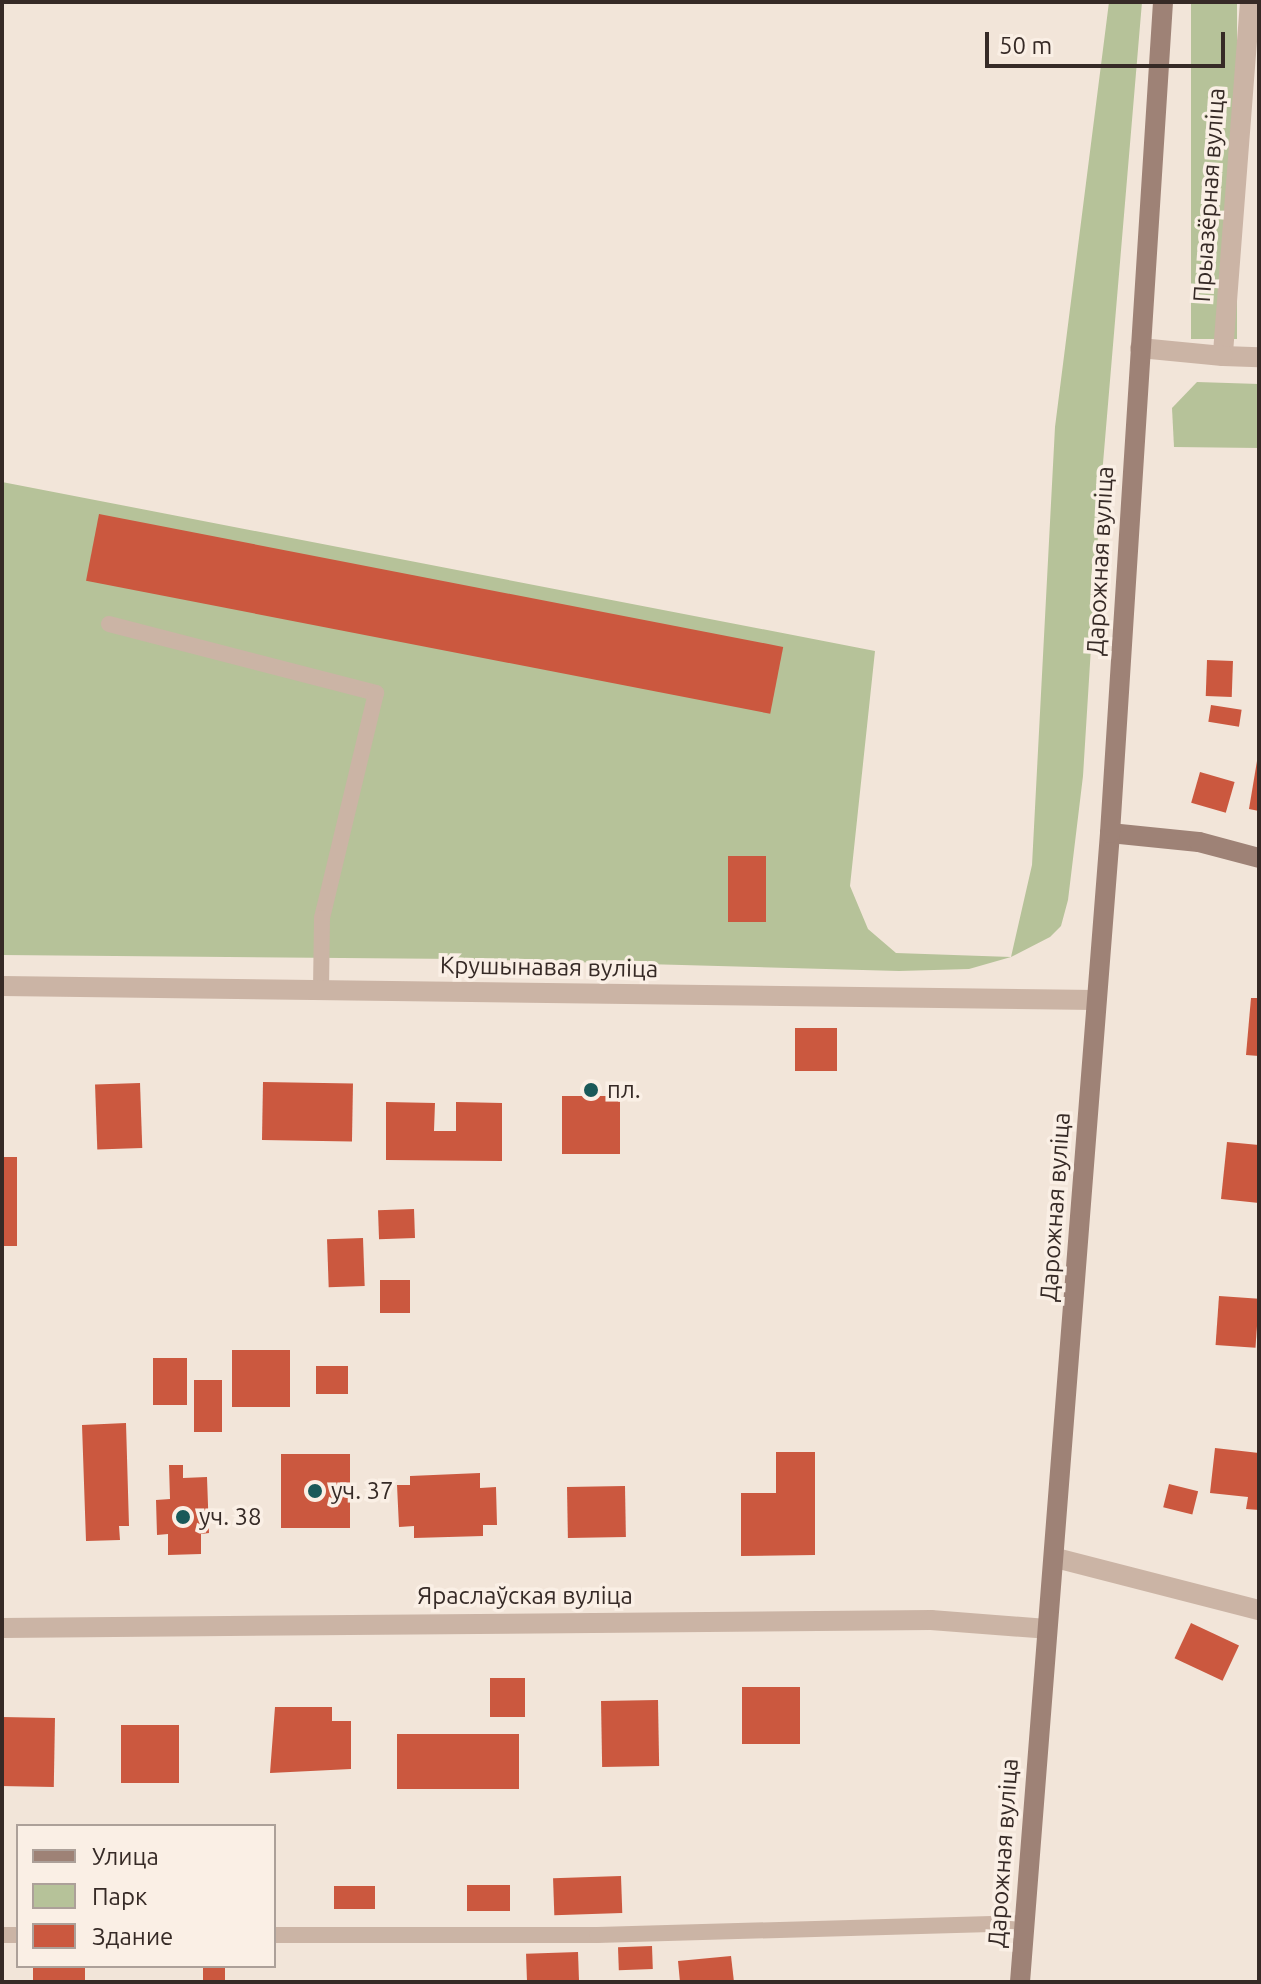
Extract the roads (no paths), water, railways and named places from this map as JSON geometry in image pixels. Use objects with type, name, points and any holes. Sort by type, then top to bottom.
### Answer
[{"type":"main road","name":"Дарожная вуліца","points":[[1020,1982],[1047,1629],[1056,1558],[1095,1000],[1110,833],[1163,2]]},
{"type":"main road","points":[[1110,833],[1199,842],[1259,858]]},
{"type":"street","name":"Прыазёрная вуліца","points":[[1223,356],[1250,2]]},
{"type":"street","points":[[1140,348],[1259,357]]},
{"type":"street","name":"Крушынавая вуліца","points":[[2,986],[1095,1000]]},
{"type":"street","points":[[1056,1558],[1259,1610]]},
{"type":"street","name":"Яраслаўская вуліца","points":[[2,1628],[931,1620],[1047,1629]]},
{"type":"lane","points":[[109,624],[376,693],[322,918],[321,990]]},
{"type":"lane","points":[[276,1935],[597,1935],[1023,1923]]},
{"type":"place","name":"пл.","points":[[591,1090]]},
{"type":"place","name":"уч. 37","points":[[315,1491]]},
{"type":"place","name":"уч. 38","points":[[183,1517]]}]
